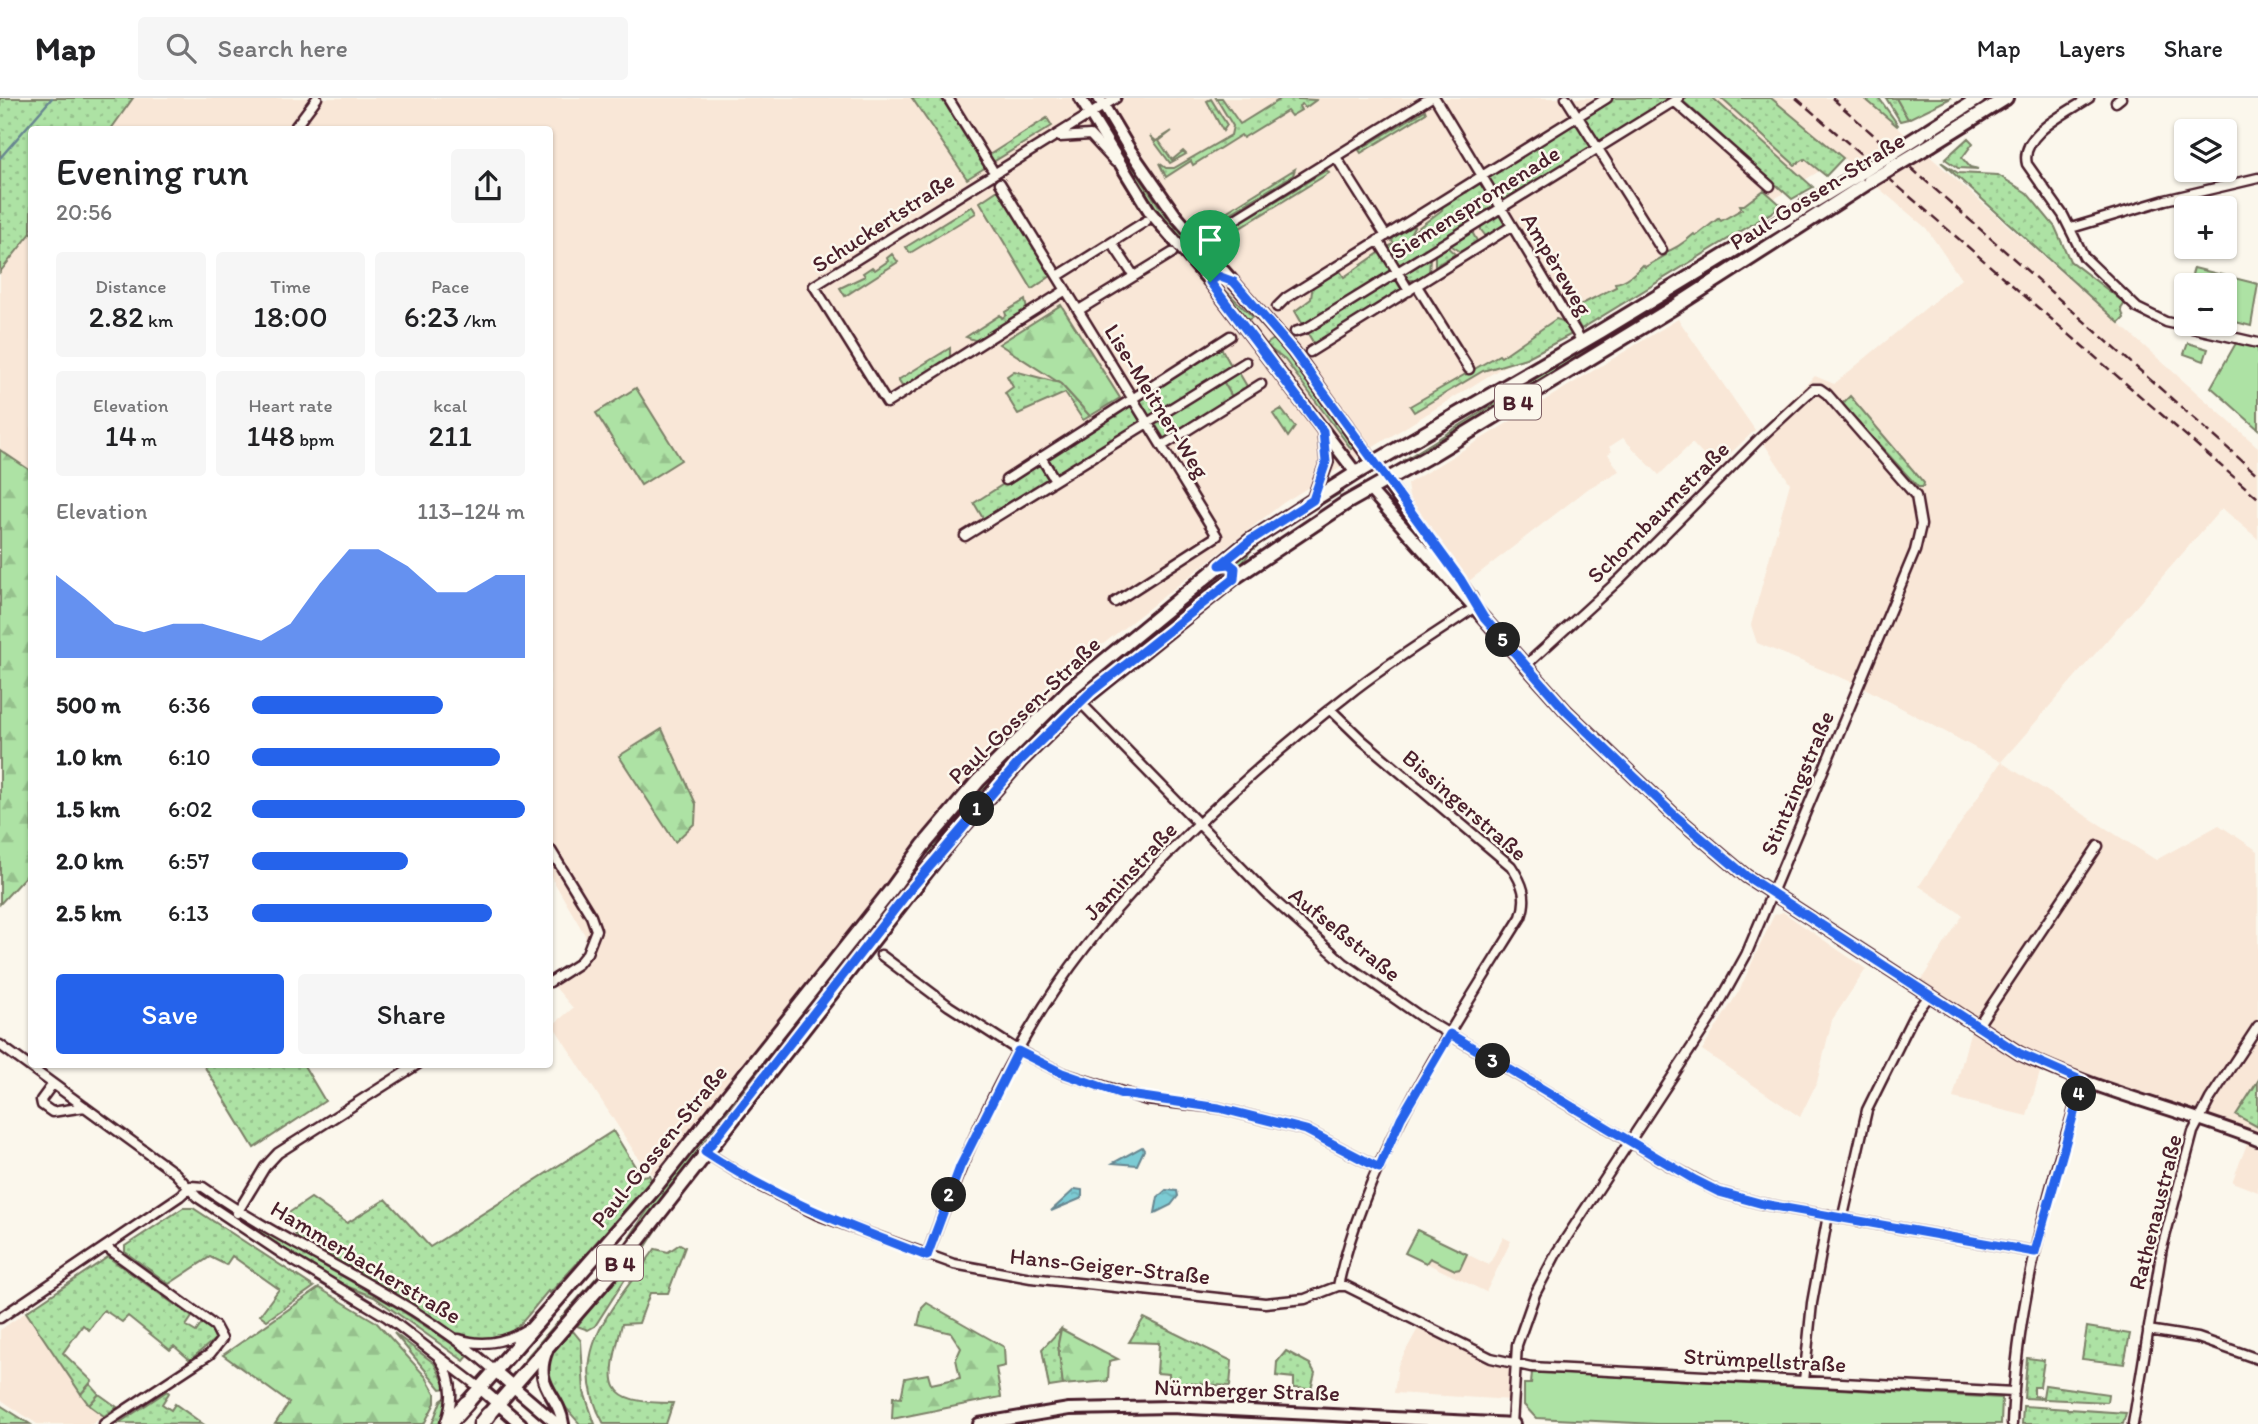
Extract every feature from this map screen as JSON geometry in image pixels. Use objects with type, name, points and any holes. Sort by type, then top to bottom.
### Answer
[{"type":"highway","points":[[447,1424],[467,1403]]},
{"type":"main road","name":"Paul-Gossen-Straße","points":[[1926,139],[1979,98]]},
{"type":"main road","name":"Paul-Gossen-Straße","points":[[484,1420],[622,1261],[947,845],[1020,761],[1080,702],[1234,579],[1370,489],[1686,299],[1926,139],[2006,98]]},
{"type":"main road","name":"Paul-Gossen-Straße","points":[[467,1403],[684,1151],[933,833],[978,781],[1069,690],[1251,540],[1313,500],[1864,178]]},
{"type":"main road","points":[[1678,285],[1686,299]]},
{"type":"main road","points":[[1374,464],[1386,481]]},
{"type":"main road","points":[[1356,473],[1370,489]]},
{"type":"main road","points":[[1220,565],[1230,564],[1235,568],[1234,579]]},
{"type":"main road","points":[[933,833],[936,845],[947,845]]},
{"type":"street","points":[[296,126],[317,98]]},
{"type":"street","points":[[948,98],[992,169]]},
{"type":"street","points":[[1080,98],[1150,212],[1210,282],[1356,473]]},
{"type":"street","name":"Schuckertstraße","points":[[1066,290],[887,403],[814,286],[1050,140],[1090,114],[1101,102],[1116,98]]},
{"type":"street","points":[[1200,245],[1224,226],[1432,98]]},
{"type":"street","name":"Ampèreweg","points":[[1432,98],[1582,342]]},
{"type":"street","points":[[1566,98],[1662,250]]},
{"type":"street","name":"Siemenspromenade","points":[[1277,307],[1286,298],[1607,98]]},
{"type":"street","points":[[2089,98],[2034,137],[2026,152],[2030,168],[2071,228],[2084,257],[2099,275],[2145,313],[2166,322],[2258,343]]},
{"type":"street","name":"Siemenspromenade","points":[[1295,332],[1305,329],[1677,100],[1770,186]]},
{"type":"street","points":[[1101,102],[1161,196],[1200,245],[1294,352],[1374,464]]},
{"type":"street","name":"Schuckertstraße","points":[[1050,140],[1071,134],[1090,135],[1122,168]]},
{"type":"street","points":[[1336,157],[1398,272],[1413,288],[1469,369]]},
{"type":"street","points":[[2071,228],[2165,200],[2258,178]]},
{"type":"street","name":"Lise-Meitner-Weg","points":[[1000,183],[1217,536],[1115,602]]},
{"type":"street","points":[[1058,276],[1146,221]]},
{"type":"street","name":"Siemenspromenade","points":[[1310,352],[1512,226]]},
{"type":"street","points":[[1112,243],[1134,276]]},
{"type":"street","points":[[1079,310],[1172,253]]},
{"type":"street","points":[[1210,282],[1221,276],[1234,282]]},
{"type":"street","points":[[1006,480],[1230,336]]},
{"type":"street","points":[[965,536],[1246,362]]},
{"type":"street","points":[[1162,446],[1261,384]]},
{"type":"street","name":"Schornbaumstraße","points":[[1525,666],[1620,579],[1807,393],[1820,389]]},
{"type":"street","name":"Stintzingstraße","points":[[1513,1424],[1515,1365],[1526,1316],[1549,1267],[1732,984],[1915,551],[1921,525],[1919,507],[1909,485],[1820,389]]},
{"type":"street","points":[[1313,500],[1326,462],[1323,431]]},
{"type":"street","points":[[1041,457],[1055,480]]},
{"type":"street","points":[[1386,481],[1461,580],[1475,607]]},
{"type":"street","points":[[1370,489],[1525,666],[1664,806],[1746,876],[2019,1053],[2083,1081],[2200,1118],[2258,1140]]},
{"type":"street","name":"Jaminstraße","points":[[927,1256],[960,1167],[1018,1051],[1057,985],[1122,903],[1199,826],[1330,709],[1475,607]]},
{"type":"street","name":"Aufseßstraße","points":[[1080,702],[1307,933],[1388,994],[1629,1141],[1719,1192],[1763,1204],[2035,1252]]},
{"type":"street","name":"Bissingerstraße","points":[[1330,709],[1362,740],[1511,866],[1525,891],[1525,905],[1521,917],[1401,1118],[1379,1168],[1339,1286]]},
{"type":"street","points":[[1977,1027],[2098,846]]},
{"type":"street","points":[[553,854],[595,924],[592,943],[578,964],[553,980]]},
{"type":"street","points":[[881,955],[1018,1051],[1062,1073],[1122,1094],[1219,1108],[1306,1130],[1379,1168]]},
{"type":"street","points":[[1843,1216],[1867,1110],[1913,1017],[1928,996]]},
{"type":"street","name":"Rathenaustraße","points":[[2133,1424],[2162,1248],[2200,1118],[2258,1026]]},
{"type":"street","name":"Hammerbacherstraße","points":[[0,1045],[28,1067]]},
{"type":"street","name":"Hammerbacherstraße","points":[[30,1068],[191,1186],[197,1197],[387,1317],[480,1388]]},
{"type":"street","points":[[232,1221],[265,1167],[278,1153],[412,1068]]},
{"type":"street","points":[[2012,1424],[2021,1322],[2035,1252],[2083,1081]]},
{"type":"street","points":[[52,1085],[41,1100],[52,1112],[85,1107]]},
{"type":"street","name":"Hans-Geiger-Straße","points":[[705,1152],[756,1184],[818,1215],[927,1256],[986,1271],[1265,1303],[1305,1299],[1339,1286]]},
{"type":"street","points":[[0,1318],[191,1186]]},
{"type":"street","name":"Hammerbacherstraße","points":[[191,1186],[203,1188],[453,1337],[513,1387]]},
{"type":"street","points":[[1804,1381],[1805,1351],[1828,1215]]},
{"type":"street","points":[[104,1424],[210,1354],[222,1339],[215,1326],[106,1247]]},
{"type":"street","points":[[1339,1286],[1355,1290],[1492,1358],[1515,1365]]},
{"type":"street","name":"Paul-Gossen-Straße","points":[[453,1337],[471,1343],[496,1342],[521,1333],[539,1322]]},
{"type":"street","points":[[2148,1330],[2198,1338],[2258,1359]]},
{"type":"street","points":[[550,1345],[543,1360],[542,1378],[559,1410],[563,1424]]},
{"type":"street","name":"Hammerbacherstraße","points":[[433,1350],[449,1374],[452,1392],[447,1424]]},
{"type":"street","name":"Strümpellstraße","points":[[1515,1365],[2014,1392]]},
{"type":"street","points":[[513,1387],[557,1424]]},
{"type":"street","points":[[480,1388],[518,1421]]},
{"type":"street","name":"Nürnberger Straße","points":[[979,1424],[1069,1409],[1171,1407],[1513,1424]]},
{"type":"shaded area","points":[[133,98],[1864,98],[2258,447],[2258,539],[2222,508],[2001,762],[1859,685],[1757,643],[1751,625],[1790,483],[1757,433],[1815,376],[1834,384],[1961,279],[1926,228],[1842,157],[1283,503],[1070,670],[999,764],[860,936],[666,1185],[644,1167],[553,1025],[573,1008],[555,987],[587,953],[585,935],[553,880],[553,126],[114,126]]},
{"type":"shaded area","points":[[28,237],[28,469],[0,450],[0,272]]},
{"type":"shaded area","points":[[1678,319],[1755,430],[1715,468],[1692,443],[1659,475],[1623,438],[1609,447],[1612,451],[1608,454],[1619,471],[1589,488],[1469,581],[1409,497],[1407,484]]},
{"type":"shaded area","points":[[2001,762],[2156,860],[2219,825],[2258,851],[2258,1192],[2232,1182],[2251,1134],[2127,1093],[2041,1069],[2027,1116],[1953,1098],[1972,1025],[1916,988],[1963,915],[1919,886]]},
{"type":"shaded area","points":[[1783,912],[1866,969],[1832,1020],[1817,1082],[1800,1117],[1702,1050],[1739,991],[1774,915]]},
{"type":"shaded area","points":[[1503,1237],[1511,1241],[1486,1292],[1426,1263],[1429,1257],[1454,1270],[1459,1269],[1467,1254],[1489,1265]]},
{"type":"shaded area","points":[[26,1312],[89,1405],[104,1416],[92,1424],[37,1424],[0,1399],[0,1330]]},
{"type":"shaded area","points":[[1421,1323],[1515,1365],[1513,1400],[1394,1393],[1398,1365]]},
{"type":"green space","points":[[0,98],[133,98],[113,126],[28,126],[28,237],[0,272]]},
{"type":"green space","points":[[912,98],[944,98],[986,167],[967,179]]},
{"type":"green space","points":[[1216,98],[1222,98],[1240,124],[1282,98],[1316,100],[1305,108],[1302,104],[1299,106],[1301,110],[1291,116],[1287,111],[1243,138],[1241,135],[1193,165],[1191,161],[1166,177],[1159,163],[1166,168],[1174,168],[1231,135],[1233,126]]},
{"type":"green space","points":[[1613,98],[1670,98],[1597,143],[1582,117]]},
{"type":"green space","points":[[1713,98],[1813,187],[1792,199],[1682,100]]},
{"type":"green space","points":[[1721,98],[1771,98],[1843,158],[1826,176],[1805,159],[1795,165]]},
{"type":"green space","points":[[1864,98],[1879,98],[1898,125],[1897,126]]},
{"type":"green space","points":[[1886,98],[1896,98],[1908,119],[1900,121]]},
{"type":"green space","points":[[1896,98],[1951,98],[1908,119]]},
{"type":"green space","points":[[1211,99],[1227,125],[1223,131],[1207,101]]},
{"type":"green space","points":[[1425,110],[1426,113],[1361,153],[1359,150]]},
{"type":"green space","points":[[1047,118],[1052,126],[993,162],[989,155]]},
{"type":"green space","points":[[1577,121],[1592,146],[1501,203],[1485,178]]},
{"type":"green space","points":[[1172,131],[1159,141],[1172,160],[1183,151],[1186,154],[1170,163],[1150,136],[1156,141]]},
{"type":"green space","points":[[1111,135],[1165,215],[1214,272],[1209,273],[1155,209],[1108,137]]},
{"type":"green space","points":[[1968,138],[1973,143],[1962,158],[1970,167],[1978,169],[1958,168],[1945,159]]},
{"type":"green space","points":[[1941,162],[1958,173],[1998,175],[2027,193],[2055,227],[2070,261],[2125,303],[2121,309],[2124,318],[2119,323]]},
{"type":"green space","points":[[1295,169],[1293,175],[1215,223],[1213,220]]},
{"type":"green space","points":[[1327,170],[1329,173],[1227,236],[1223,233]]},
{"type":"green space","points":[[1481,181],[1496,206],[1398,266],[1386,248],[1394,244],[1392,241],[1397,232],[1418,219],[1410,234],[1442,210],[1443,204]]},
{"type":"green space","points":[[998,190],[1051,276],[1032,289],[980,202]]},
{"type":"green space","points":[[1764,190],[1782,206],[1581,329],[1573,314],[1576,307],[1616,287],[1615,283],[1627,279],[1643,265],[1645,267],[1666,255],[1665,252],[1694,234],[1696,236],[1719,218],[1721,221],[1742,209],[1740,205],[1744,205]]},
{"type":"green space","points":[[972,206],[976,213],[910,253],[906,247]]},
{"type":"green space","points":[[1500,212],[1509,226],[1488,239],[1481,230],[1481,224]]},
{"type":"green space","points":[[1471,230],[1477,241],[1461,252],[1449,244]]},
{"type":"green space","points":[[1446,246],[1455,254],[1435,266],[1435,252]]},
{"type":"green space","points":[[1382,251],[1394,270],[1303,325],[1295,311],[1311,299],[1313,283],[1338,268],[1344,277]]},
{"type":"green space","points":[[892,254],[898,262],[845,296],[840,288],[865,276],[863,273],[872,267],[875,270],[888,261],[887,258]]},
{"type":"green space","points":[[1430,256],[1429,276],[1422,280],[1406,280],[1402,273]]},
{"type":"green space","points":[[2194,268],[2214,273],[2193,273]]},
{"type":"green space","points":[[1396,275],[1406,290],[1316,347],[1307,332]]},
{"type":"green space","points":[[2237,279],[2258,284],[2251,326],[2237,322]]},
{"type":"green space","points":[[1223,288],[1253,317],[1246,321]]},
{"type":"green space","points":[[1665,298],[1668,304],[1406,464],[1404,460]]},
{"type":"green space","points":[[1025,300],[1027,310],[977,341],[966,337],[1000,315],[1002,318],[1006,315],[1005,312]]},
{"type":"green space","points":[[1061,305],[1120,398],[1090,416],[1061,384],[999,344]]},
{"type":"green space","points":[[1556,319],[1566,322],[1572,334],[1526,358],[1483,371],[1414,412],[1410,406],[1499,355],[1501,357]]},
{"type":"green space","points":[[1274,339],[1354,447],[1351,449],[1285,360],[1265,345]]},
{"type":"green space","points":[[2188,343],[2208,349],[2204,361],[2184,354]]},
{"type":"green space","points":[[2236,343],[2258,347],[2258,429],[2211,387]]},
{"type":"green space","points":[[1220,346],[1232,367],[1149,417],[1138,398]]},
{"type":"green space","points":[[950,348],[950,360],[904,389],[898,380]]},
{"type":"green space","points":[[1014,371],[1060,383],[1090,416],[1083,420],[1065,393],[1018,414],[1005,393],[1013,387],[1007,376]]},
{"type":"green space","points":[[1238,371],[1248,388],[1232,397],[1223,381]]},
{"type":"green space","points":[[1223,381],[1232,397],[1165,440],[1155,424]]},
{"type":"green space","points":[[636,388],[681,460],[641,485],[596,413]]},
{"type":"green space","points":[[1850,396],[1924,483],[1923,487],[1918,487],[1842,404]]},
{"type":"green space","points":[[1129,403],[1141,423],[984,520],[974,503]]},
{"type":"green space","points":[[1281,409],[1295,427],[1288,437],[1273,414]]},
{"type":"green space","points":[[0,450],[28,469],[28,873],[0,904]]},
{"type":"green space","points":[[1339,489],[1342,492],[1268,537],[1250,552],[1238,570],[1233,560]]},
{"type":"green space","points":[[1229,566],[1232,569],[1164,621]]},
{"type":"green space","points":[[1160,624],[1151,636],[1092,686],[1036,740],[931,855],[927,852],[968,803],[1052,715]]},
{"type":"green space","points":[[662,729],[696,804],[695,823],[675,842],[619,756]]},
{"type":"green space","points":[[907,881],[640,1230],[528,1362],[525,1359],[624,1246],[660,1191]]},
{"type":"green space","points":[[205,1068],[305,1068],[325,1101],[254,1148]]},
{"type":"green space","points":[[2258,1081],[2258,1127],[2236,1115]]},
{"type":"green space","points":[[613,1131],[641,1176],[649,1175],[652,1181],[550,1293],[548,1291],[521,1324],[500,1338],[473,1339],[456,1333],[298,1240],[287,1214],[311,1198],[347,1223],[386,1199],[430,1247]]},
{"type":"green space","points":[[679,1195],[595,1326],[588,1330],[577,1326],[582,1320],[580,1318]]},
{"type":"green space","points":[[183,1208],[193,1208],[314,1287],[267,1320],[260,1315],[279,1289],[232,1256],[226,1265],[210,1257],[169,1284],[125,1252],[125,1246]]},
{"type":"green space","points":[[248,1222],[399,1309],[469,1355],[464,1361],[374,1297],[346,1286],[254,1230]]},
{"type":"green space","points":[[1417,1230],[1467,1254],[1460,1269],[1455,1270],[1430,1258],[1426,1263],[1405,1253]]},
{"type":"green space","points":[[680,1244],[685,1247],[668,1293],[650,1293],[639,1323],[622,1324],[614,1362],[615,1386],[621,1394],[650,1402],[673,1403],[666,1424],[604,1424],[593,1398],[589,1374],[599,1331],[610,1311],[655,1249],[668,1252]]},
{"type":"green space","points":[[108,1257],[192,1317],[186,1326],[196,1332],[202,1323],[212,1330],[215,1339],[190,1360],[174,1346],[170,1350],[128,1316],[122,1322],[104,1310],[89,1330],[83,1325],[63,1353],[92,1381],[81,1394],[26,1312]]},
{"type":"green space","points":[[319,1288],[376,1322],[426,1377],[435,1393],[435,1403],[424,1424],[275,1424],[289,1403],[223,1355]]},
{"type":"green space","points":[[927,1303],[1004,1347],[1005,1366],[996,1368],[1001,1397],[892,1419],[893,1397],[901,1398],[905,1378],[928,1374],[931,1384],[960,1378],[956,1359],[961,1348],[951,1333],[918,1325],[922,1308]]},
{"type":"green space","points":[[1144,1318],[1232,1361],[1230,1386],[1169,1382],[1169,1374],[1157,1373],[1159,1343],[1129,1342]]},
{"type":"green space","points":[[2087,1327],[2130,1334],[2124,1364],[2082,1359]]},
{"type":"green space","points":[[1061,1329],[1058,1344],[1063,1385],[1049,1387],[1042,1349]]},
{"type":"green space","points":[[1061,1329],[1118,1359],[1109,1361],[1108,1381],[1063,1385],[1058,1344]]},
{"type":"green space","points":[[573,1331],[581,1341],[584,1392],[595,1424],[580,1424],[559,1398],[549,1379],[548,1368],[555,1348]]},
{"type":"green space","points":[[394,1333],[434,1363],[447,1388],[441,1389]]},
{"type":"green space","points":[[1286,1351],[1310,1364],[1315,1373],[1311,1389],[1294,1388],[1294,1378],[1276,1376],[1277,1362]]},
{"type":"green space","points":[[2027,1358],[2044,1360],[2040,1387],[2034,1387],[2034,1396],[2043,1397],[2045,1385],[2108,1394],[2107,1402],[2024,1398]]},
{"type":"green space","points":[[1532,1372],[2002,1398],[2001,1424],[1656,1424],[1536,1418],[1524,1405],[1524,1384],[1531,1384]]},
{"type":"green space","points":[[90,1384],[99,1394],[89,1405],[81,1394]]},
{"type":"green space","points":[[167,1391],[169,1393],[162,1404],[171,1410],[175,1404],[203,1424],[119,1423]]},
{"type":"green space","points":[[99,1394],[117,1407],[104,1416],[89,1405]]},
{"type":"green space","points":[[448,1396],[446,1412],[440,1424],[432,1424],[441,1401]]},
{"type":"green space","points":[[0,1405],[30,1424],[0,1424]]},
{"type":"green space","points":[[2023,1406],[2126,1413],[2123,1424],[2022,1424]]},
{"type":"water","points":[[1142,1147],[1144,1150],[1137,1165],[1113,1163]]},
{"type":"water","points":[[1075,1189],[1082,1190],[1082,1198],[1051,1211]]},
{"type":"water","points":[[1166,1190],[1177,1191],[1178,1196],[1171,1205],[1155,1213],[1158,1197]]},
{"type":"waterway","points":[[0,158],[52,98]]},
{"type":"railway","points":[[1796,98],[2258,498]]},
{"type":"railway","points":[[1832,98],[2258,475]]},
{"type":"route","points":[[1218,276],[1225,276],[1234,282],[1261,313],[1294,352],[1461,580],[1484,618],[1566,711],[1673,814],[1746,876],[1901,978],[2019,1053],[2066,1076],[2083,1081],[2035,1252],[1763,1204],[1719,1192],[1561,1102],[1450,1034],[1401,1118],[1379,1168],[1306,1130],[1219,1108],[1153,1101],[1122,1094],[1062,1073],[1018,1051],[960,1167],[927,1256],[818,1215],[746,1179],[705,1152],[909,891],[1020,761],[1091,692],[1234,579],[1235,568],[1230,564],[1220,565],[1251,540],[1313,500],[1322,481],[1326,462],[1323,431],[1210,282],[1218,276]]}]
